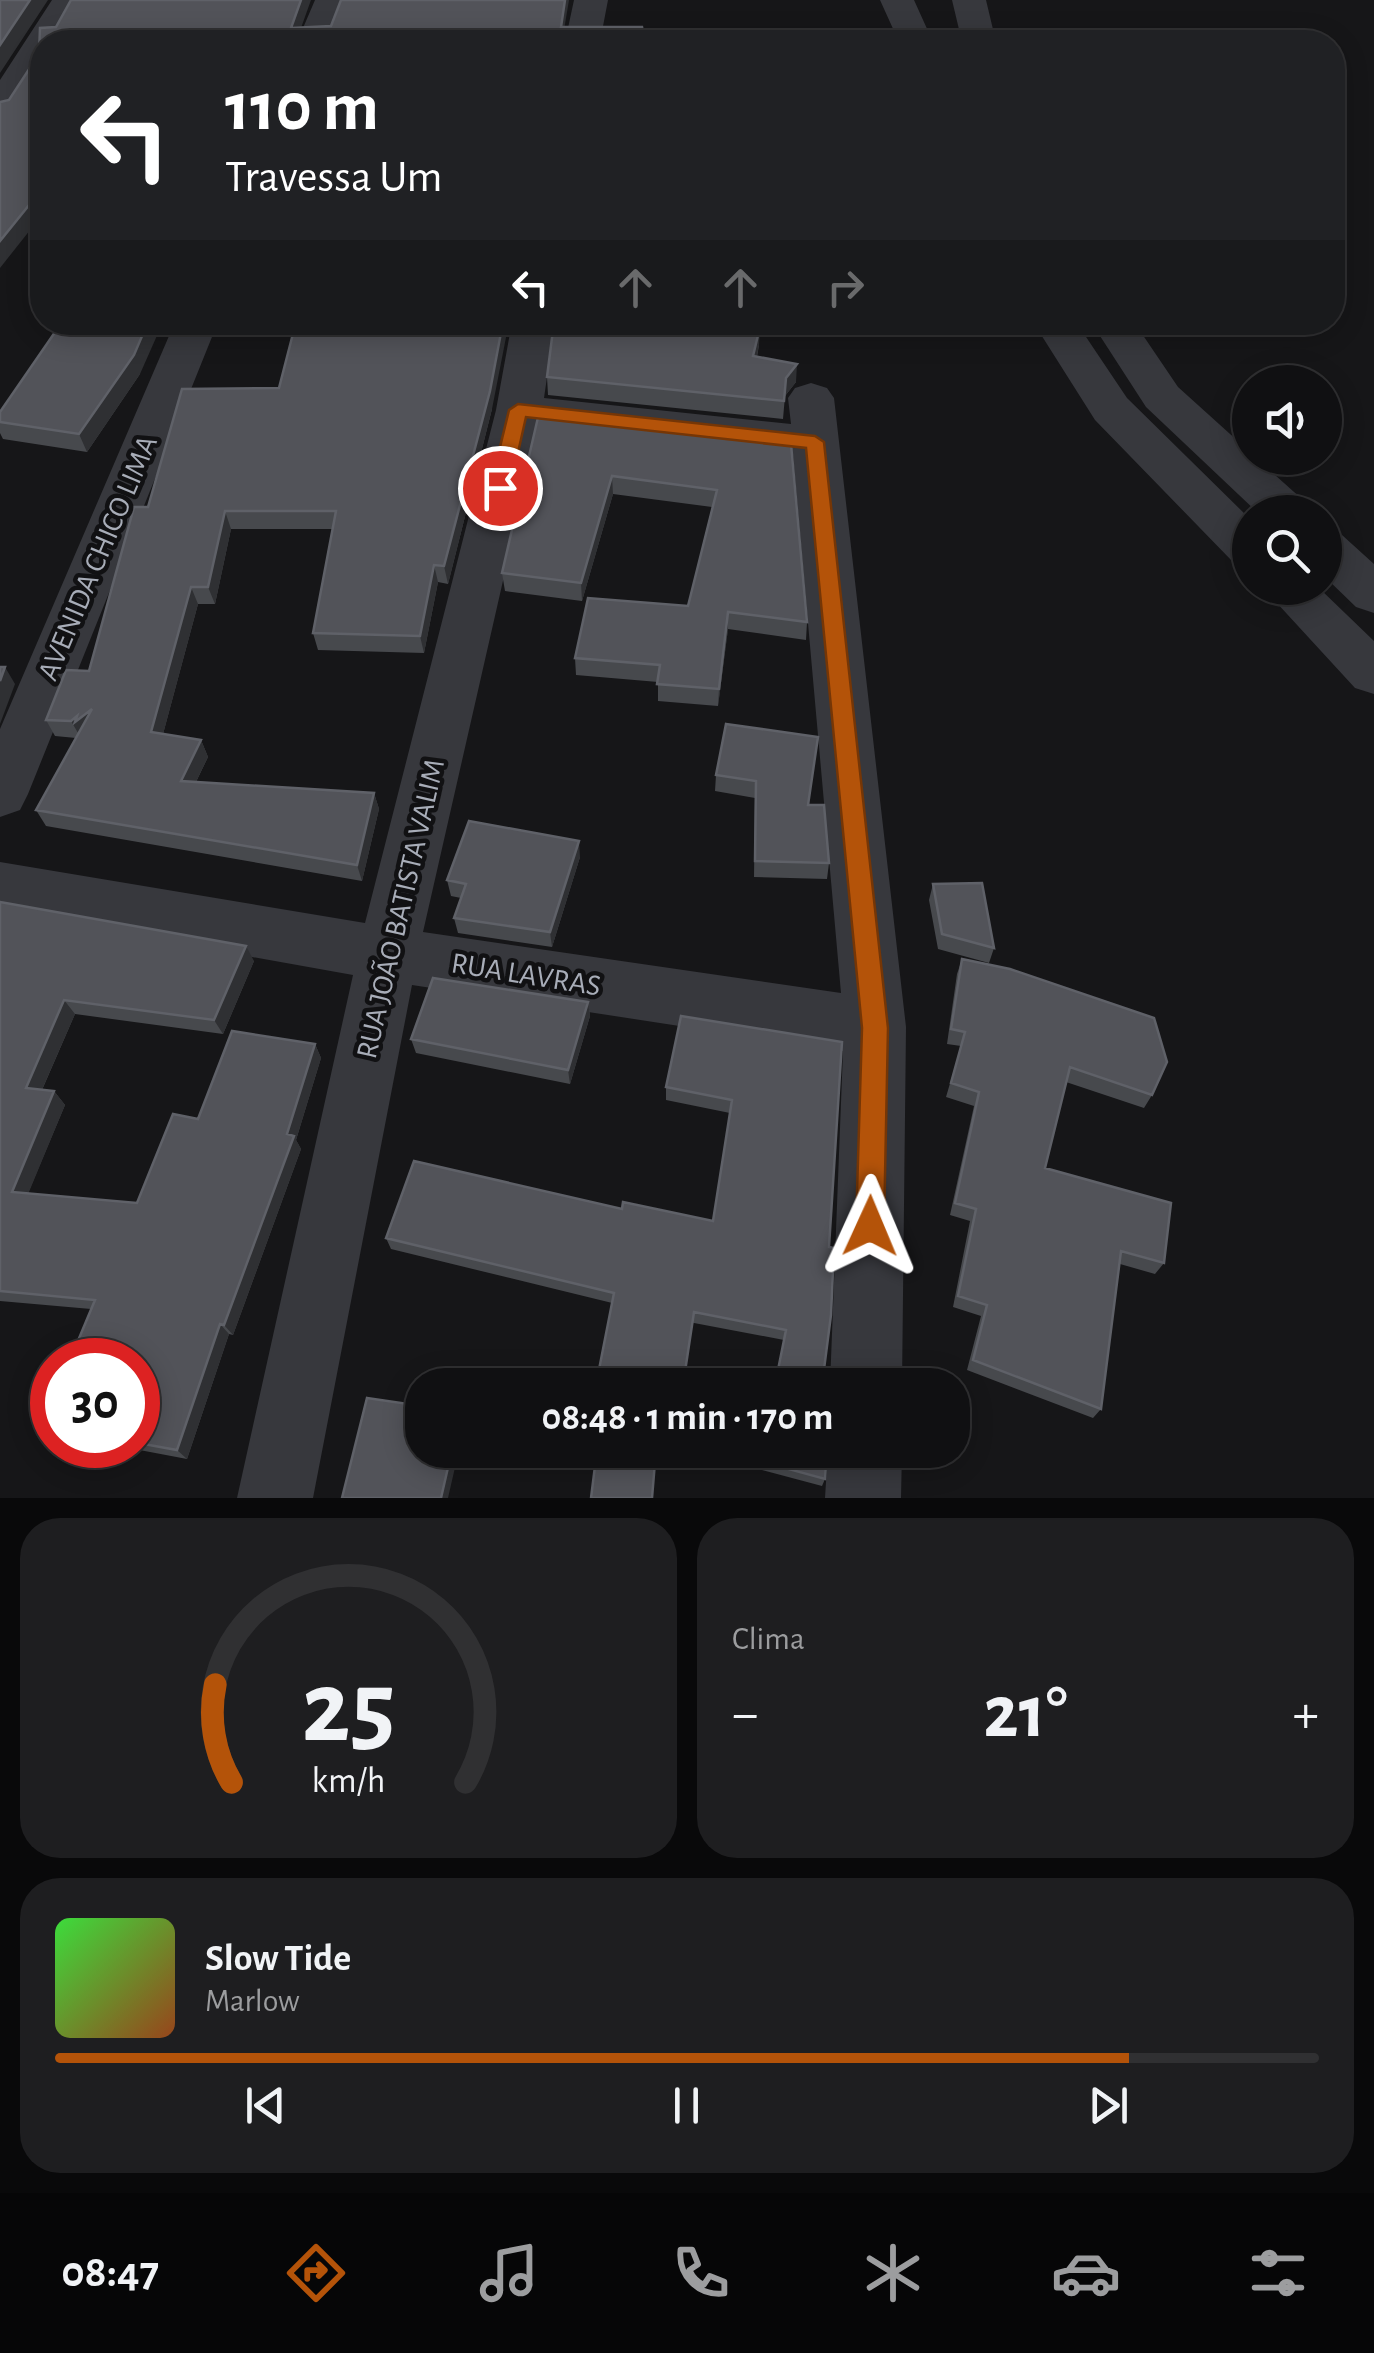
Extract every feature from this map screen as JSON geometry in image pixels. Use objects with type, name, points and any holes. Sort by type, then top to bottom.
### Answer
[{"type":"street","points":[[50,30],[69,0]]},
{"type":"street","points":[[319,30],[332,0]]},
{"type":"street","points":[[585,30],[590,0]]},
{"type":"street","points":[[897,0],[911,30]]},
{"type":"street","points":[[969,0],[976,30]]},
{"type":"street","points":[[0,108],[30,61]]},
{"type":"street","name":"AVENIDA CHICO LIMA","points":[[0,794],[192,335]]},
{"type":"street","name":"RUA JOÃO BATISTA VALIM","points":[[275,1498],[388,954],[518,410],[532,335]]},
{"type":"street","points":[[1063,335],[1111,409],[1232,531]]},
{"type":"street","points":[[1121,335],[1162,397],[1268,495]]},
{"type":"street","points":[[518,410],[813,420],[875,1028],[866,1368]]},
{"type":"street","points":[[1342,564],[1374,594]]},
{"type":"street","points":[[1305,605],[1374,674]]},
{"type":"street","name":"RUA LAVRAS","points":[[0,887],[388,954],[875,1028]]},
{"type":"street","points":[[864,1498],[865,1468]]},
{"type":"building","points":[[0,0],[30,0],[0,45]]},
{"type":"building","points":[[71,0],[301,0],[291,28],[331,26],[341,0],[565,0],[561,27],[643,30],[40,30],[56,27]]},
{"type":"building","points":[[30,68],[30,204],[0,241],[0,102],[9,100]]},
{"type":"building","points":[[53,335],[142,335],[134,355],[79,434],[0,422],[0,412]]},
{"type":"building","points":[[293,335],[501,335],[490,391],[444,566],[434,565],[420,636],[313,633],[336,511],[225,511],[208,587],[191,587],[151,732],[201,740],[181,781],[374,793],[357,865],[36,810],[92,709],[75,722],[77,716],[71,721],[46,720],[66,670],[89,671],[134,507],[148,507],[182,389],[279,388]]},
{"type":"building","points":[[552,335],[758,335],[753,356],[797,364],[786,378],[784,401],[547,377]]},
{"type":"building","points":[[539,413],[772,438],[770,442],[791,444],[807,622],[728,612],[719,689],[657,684],[660,665],[575,658],[588,598],[688,606],[717,490],[612,476],[581,583],[502,573]]},
{"type":"building","points":[[726,724],[818,737],[808,805],[824,805],[829,863],[755,861],[756,781],[716,775]]},
{"type":"building","points":[[469,821],[579,841],[550,932],[454,918],[466,884],[447,880]]},
{"type":"building","points":[[982,883],[994,948],[942,934],[933,884]]},
{"type":"building","points":[[0,902],[246,946],[214,1020],[64,1000],[26,1088],[54,1091],[12,1192],[137,1203],[173,1114],[198,1119],[232,1031],[315,1044],[287,1134],[294,1136],[224,1325],[220,1324],[177,1450],[160,1447],[160,1338],[79,1338],[95,1300],[0,1291]]},
{"type":"building","points":[[962,959],[1010,969],[1154,1018],[1167,1062],[1152,1095],[1070,1067],[1045,1168],[1171,1203],[1164,1263],[1121,1251],[1101,1409],[973,1360],[987,1305],[958,1296],[976,1209],[955,1203],[979,1092],[951,1083],[965,1032],[951,1029]]},
{"type":"building","points":[[433,978],[588,1002],[568,1070],[411,1039]]},
{"type":"building","points":[[681,1016],[842,1042],[829,1247],[834,1248],[831,1315],[824,1368],[778,1368],[786,1330],[694,1312],[686,1368],[599,1368],[614,1293],[386,1238],[414,1161],[622,1209],[623,1202],[713,1221],[732,1100],[666,1087]]},
{"type":"building","points":[[367,1398],[405,1404],[405,1468],[448,1468],[441,1498],[342,1498]]},
{"type":"building","points":[[595,1468],[654,1468],[652,1498],[591,1498]]},
{"type":"building","points":[[785,1468],[826,1468],[825,1479]]},
{"type":"route","points":[[500,488],[518,410],[815,442],[875,1028],[870,1226]]}]
